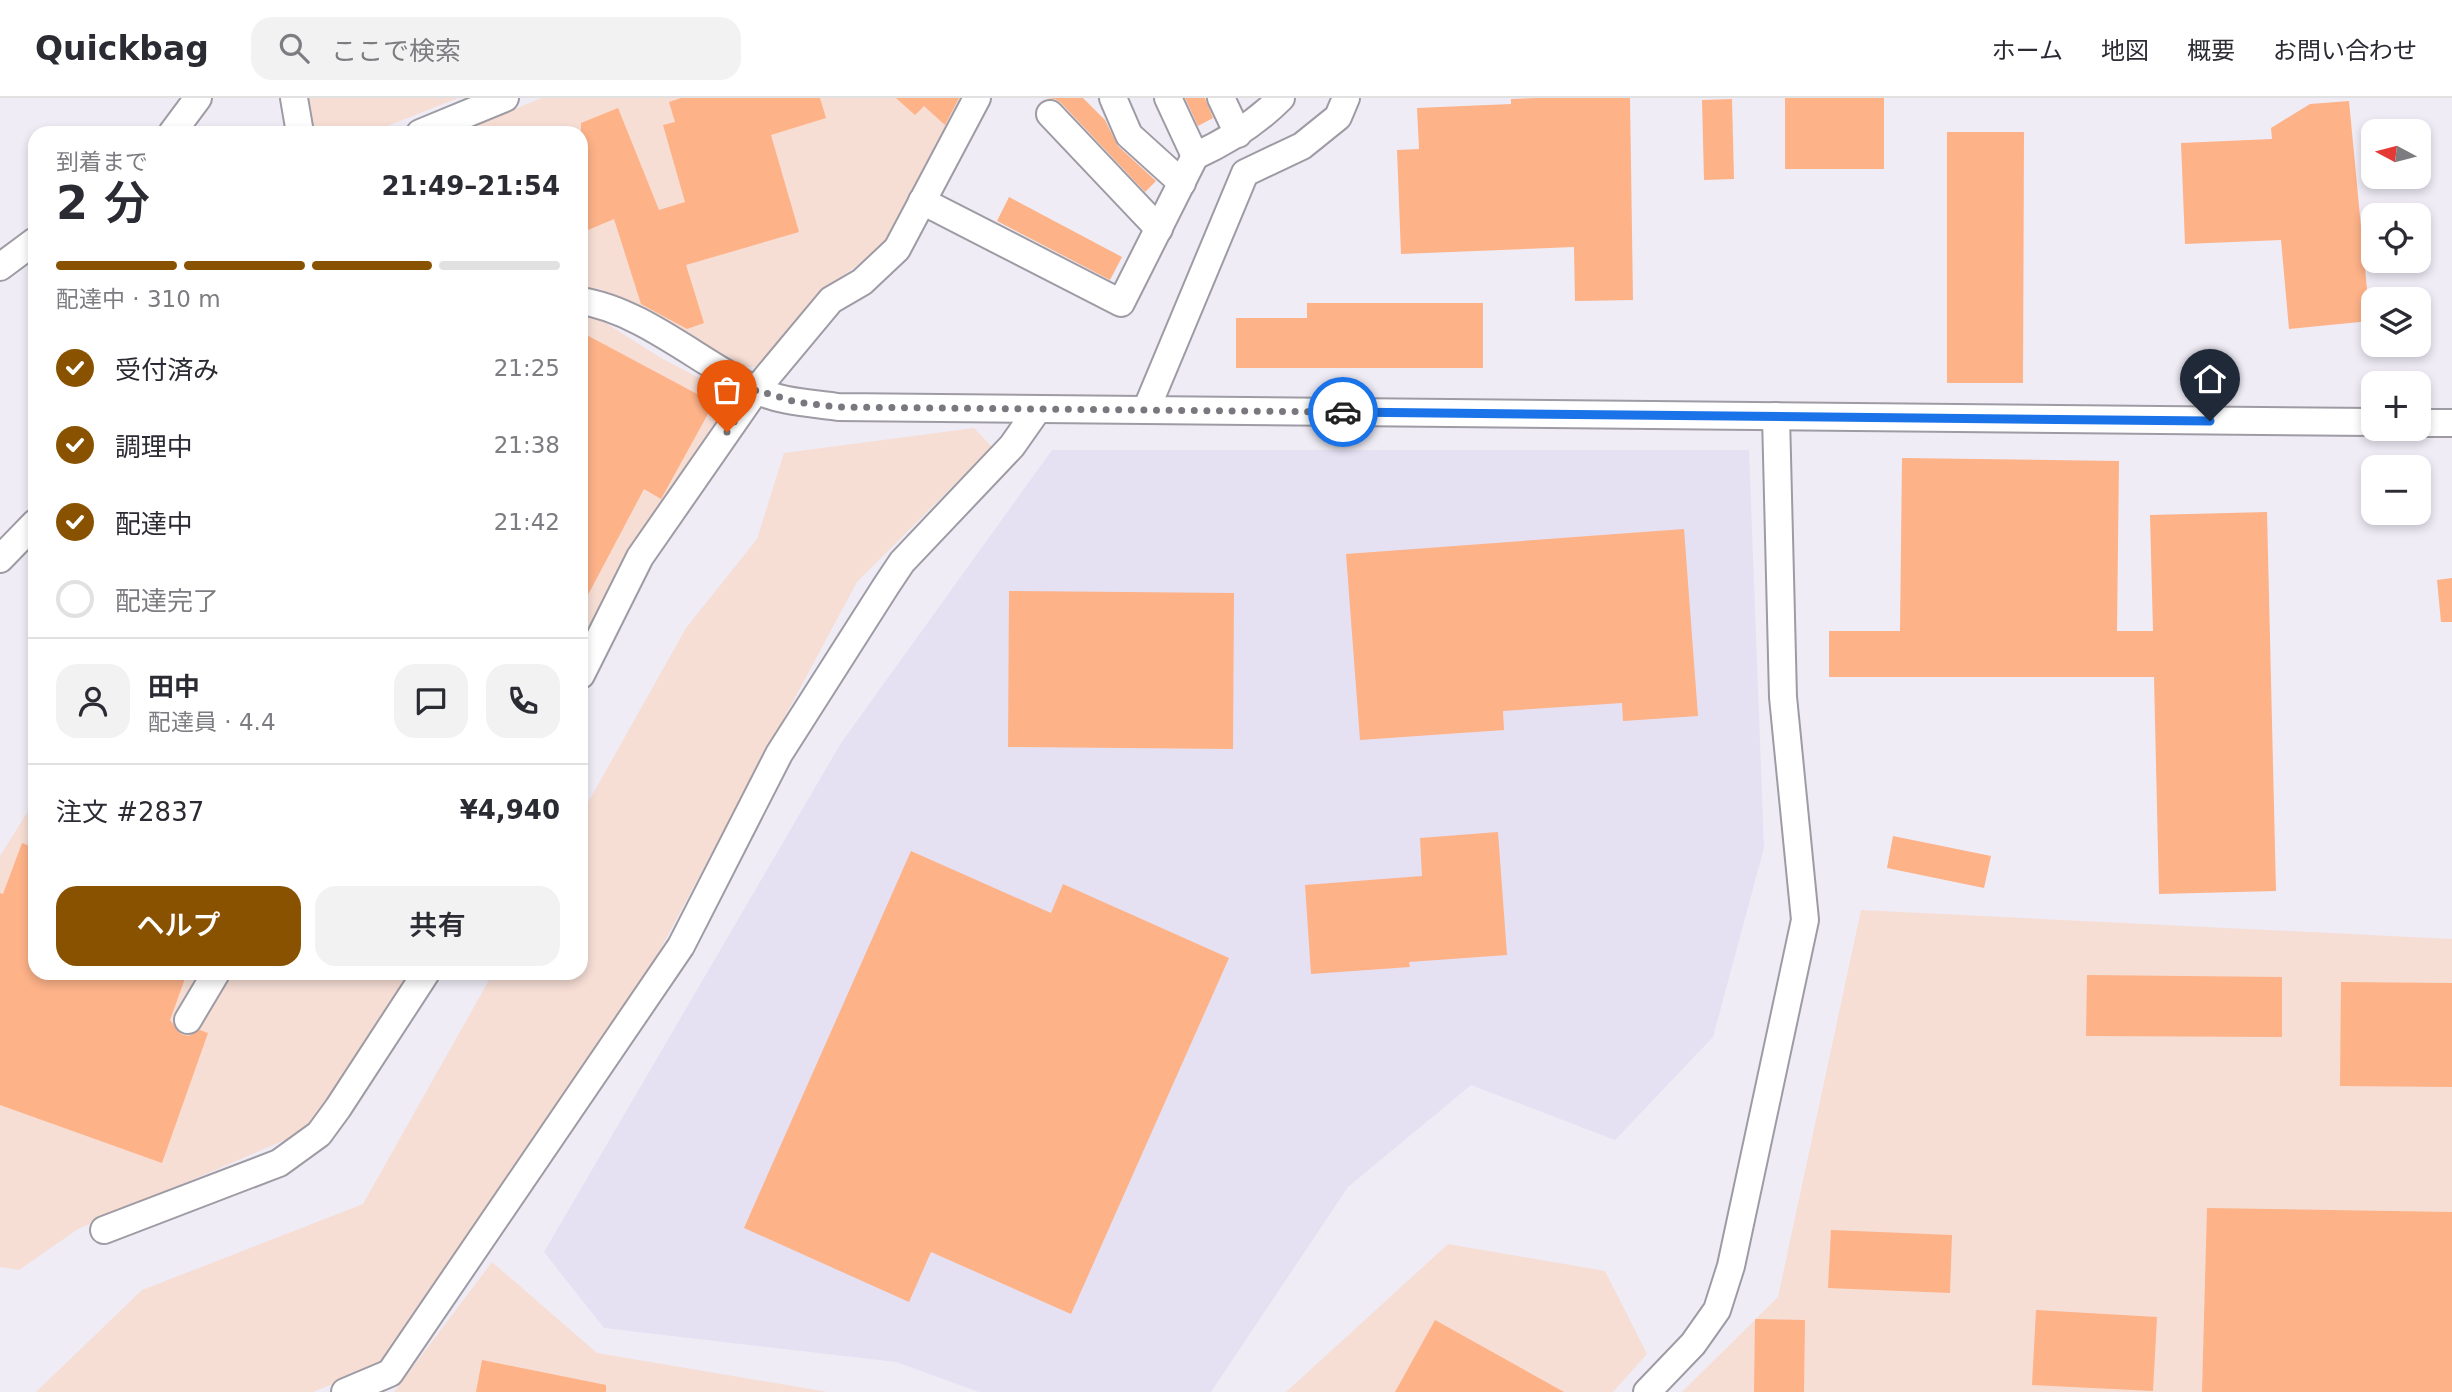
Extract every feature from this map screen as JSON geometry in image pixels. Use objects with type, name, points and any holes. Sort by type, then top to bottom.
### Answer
[{"type":"street","points":[[177,126],[198,98]]},
{"type":"street","points":[[294,98],[299,126]]},
{"type":"street","points":[[437,126],[505,98]]},
{"type":"street","points":[[588,661],[639,557],[756,390],[831,300],[862,282],[897,249],[977,98]]},
{"type":"street","points":[[1113,98],[1129,135],[1182,183]]},
{"type":"street","points":[[1168,98],[1195,156]]},
{"type":"street","points":[[1222,98],[1238,134]]},
{"type":"street","points":[[1146,410],[1245,173],[1302,146],[1338,117],[1346,98]]},
{"type":"street","points":[[922,201],[1121,303],[1195,156],[1238,134],[1264,116],[1277,99]]},
{"type":"street","points":[[1050,114],[1159,229]]},
{"type":"street","points":[[0,267],[28,245]]},
{"type":"street","points":[[588,303],[620,311],[756,390],[796,402],[838,407],[2361,422]]},
{"type":"street","points":[[345,1392],[390,1373],[681,946],[779,754],[902,562],[1013,446],[1038,409]]},
{"type":"street","points":[[1647,1392],[1693,1344],[1717,1310],[1731,1266],[1805,920],[1783,697],[1776,416]]},
{"type":"street","points":[[2431,423],[2452,423]]},
{"type":"street","points":[[0,559],[28,530]]},
{"type":"street","points":[[188,1020],[212,980]]},
{"type":"street","points":[[104,1230],[279,1163],[319,1134],[421,980]]},
{"type":"shaded area","points":[[309,98],[458,98],[388,126],[314,126]]},
{"type":"shaded area","points":[[541,98],[967,98],[893,239],[814,297],[758,367],[728,367],[601,289],[588,288],[588,126],[475,126]]},
{"type":"shaded area","points":[[588,313],[661,358],[730,394],[728,412],[588,631]]},
{"type":"shaded area","points":[[974,428],[992,447],[857,582],[654,961],[385,1363],[313,1392],[36,1392],[142,1290],[363,1204],[489,980],[588,980],[588,803],[686,628],[757,539],[784,453]]},
{"type":"shaded area","points":[[1052,450],[1749,450],[1764,848],[1713,1037],[1615,1140],[1471,1085],[1348,1187],[1211,1392],[979,1392],[896,1362],[604,1328],[544,1252],[841,743]]},
{"type":"shaded area","points":[[28,811],[28,980],[409,980],[313,1128],[78,1229],[19,1270],[0,1267],[0,856]]},
{"type":"shaded area","points":[[1861,910],[2452,939],[2452,1392],[1682,1392],[1778,1297]]},
{"type":"shaded area","points":[[1448,1244],[1605,1271],[1647,1354],[1613,1392],[1286,1392]]},
{"type":"shaded area","points":[[492,1262],[597,1353],[828,1392],[394,1392]]},
{"type":"building","points":[[681,98],[820,98],[826,118],[771,135],[799,232],[686,265],[704,323],[687,329],[641,304],[614,219],[588,230],[588,126],[581,126],[581,123],[618,108],[659,210],[685,202],[663,125],[675,122],[669,102]]},
{"type":"building","points":[[896,98],[959,98],[945,125],[924,106],[915,115]]},
{"type":"building","points":[[1046,98],[1083,98],[1105,120],[1118,146],[1156,181],[1145,192],[1061,103]]},
{"type":"building","points":[[1185,98],[1205,98],[1213,118],[1198,126]]},
{"type":"building","points":[[1630,98],[1633,300],[1575,301],[1574,247],[1401,254],[1397,150],[1419,149],[1417,108],[1511,104],[1511,99]]},
{"type":"building","points":[[1785,98],[1884,98],[1884,169],[1785,169]]},
{"type":"building","points":[[1732,99],[1734,179],[1704,180],[1702,100]]},
{"type":"building","points":[[2349,101],[2361,227],[2361,273],[2365,273],[2367,287],[2361,287],[2361,322],[2289,329],[2281,240],[2185,244],[2181,143],[2272,139],[2271,128],[2310,104]]},
{"type":"building","points":[[1947,132],[2024,132],[2023,383],[1947,383]]},
{"type":"building","points":[[1009,197],[1122,257],[1110,280],[997,221]]},
{"type":"building","points":[[1307,303],[1483,303],[1483,368],[1236,368],[1236,318],[1307,318]]},
{"type":"building","points":[[588,336],[714,403],[661,499],[644,489],[588,595]]},
{"type":"building","points":[[1902,458],[2119,461],[2117,631],[2153,631],[2150,515],[2267,512],[2276,891],[2159,894],[2154,677],[1829,677],[1829,631],[1900,631]]},
{"type":"building","points":[[1684,529],[1698,716],[1623,721],[1622,703],[1503,711],[1504,730],[1360,740],[1346,554]]},
{"type":"building","points":[[2452,578],[2452,622],[2441,622],[2437,580]]},
{"type":"building","points":[[1009,591],[1234,593],[1233,749],[1008,747]]},
{"type":"building","points":[[1498,832],[1507,955],[1409,962],[1410,967],[1311,974],[1305,885],[1422,876],[1420,838]]},
{"type":"building","points":[[1893,836],[1991,856],[1984,888],[1887,868]]},
{"type":"building","points":[[22,843],[28,845],[28,980],[184,980],[170,1020],[181,1034],[188,1036],[200,1030],[208,1033],[162,1163],[0,1105],[0,893],[3,894]]},
{"type":"building","points":[[911,851],[1051,913],[1063,884],[1229,958],[1071,1314],[931,1252],[909,1302],[744,1228]]},
{"type":"building","points":[[2087,975],[2282,977],[2282,1037],[2086,1036]]},
{"type":"building","points":[[2341,982],[2452,983],[2452,1087],[2340,1086]]},
{"type":"building","points":[[2207,1208],[2452,1212],[2452,1392],[2202,1392]]},
{"type":"building","points":[[1831,1230],[1952,1235],[1950,1293],[1828,1288]]},
{"type":"building","points":[[2036,1310],[2157,1317],[2153,1391],[2032,1385]]},
{"type":"building","points":[[1755,1319],[1805,1320],[1804,1392],[1754,1392]]},
{"type":"building","points":[[1435,1320],[1564,1392],[1395,1392]]},
{"type":"building","points":[[482,1360],[606,1385],[606,1392],[476,1392]]},
{"type":"way so far","points":[[727,432],[756,390],[796,402],[838,407],[1343,412]]},
{"type":"route","points":[[1343,412],[2210,421]]}]
